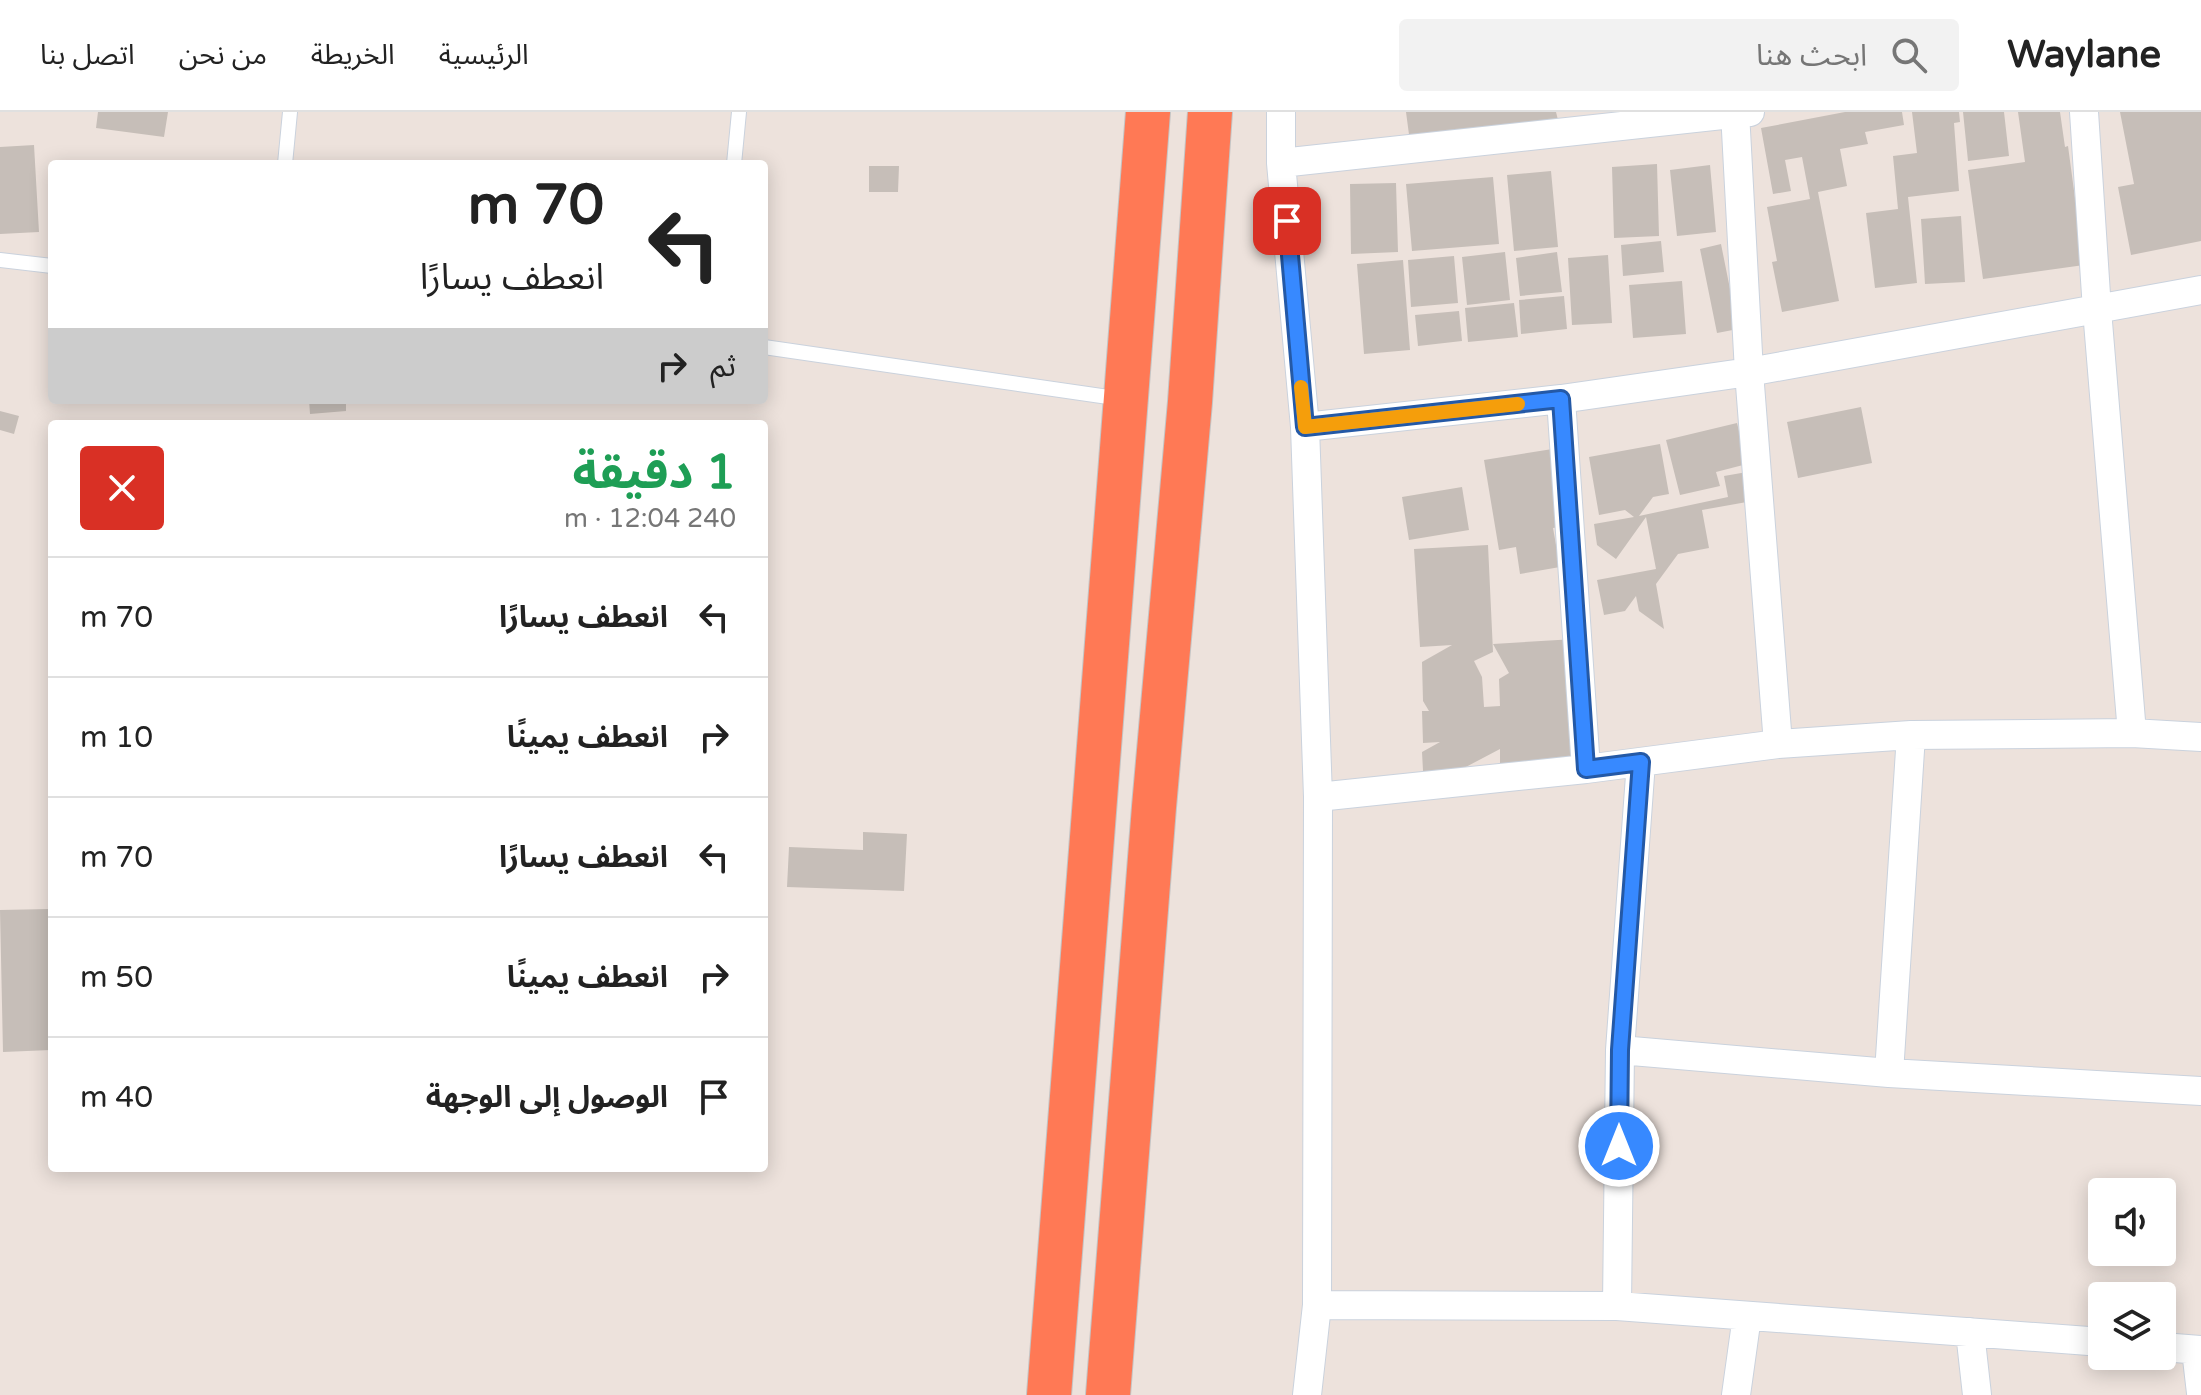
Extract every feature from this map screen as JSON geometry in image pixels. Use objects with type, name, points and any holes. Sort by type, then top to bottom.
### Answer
[{"type":"highway","points":[[1049,1395],[1148,112]]},
{"type":"highway","points":[[1108,1395],[1154,807],[1190,402],[1210,112]]},
{"type":"street","points":[[1281,112],[1281,163],[1305,427],[1318,797],[1317,1305],[1307,1395]]},
{"type":"street","points":[[2084,112],[2132,733]]},
{"type":"street","points":[[1281,163],[1740,113],[1749,372],[1778,744]]},
{"type":"street","points":[[1305,427],[1561,399],[1749,372],[2201,290]]},
{"type":"street","points":[[1561,399],[1586,769]]},
{"type":"street","points":[[1318,797],[1586,769],[1778,744],[1911,735],[2132,733],[2201,737]]},
{"type":"street","points":[[1889,1073],[1911,735]]},
{"type":"street","points":[[1617,1306],[1620,1050],[1641,762]]},
{"type":"street","points":[[1620,1050],[1889,1073],[2201,1091]]},
{"type":"street","points":[[1317,1305],[1617,1306],[2088,1341]]},
{"type":"street","points":[[1736,1395],[1747,1316]]},
{"type":"street","points":[[1970,1332],[1977,1395]]},
{"type":"street","points":[[2176,1348],[2198,1350],[2201,1393]]},
{"type":"lane","points":[[285,160],[290,112]]},
{"type":"lane","points":[[734,160],[739,112]]},
{"type":"lane","points":[[0,260],[48,266]]},
{"type":"lane","points":[[768,348],[1126,399]]},
{"type":"building","points":[[98,112],[168,112],[164,137],[96,128]]},
{"type":"building","points":[[1406,112],[1556,112],[1558,120],[1410,142]]},
{"type":"building","points":[[1845,112],[1902,112],[1904,125],[1865,132],[1868,144],[1840,149],[1847,186],[1818,192],[1839,301],[1782,312],[1772,262],[1777,261],[1767,207],[1810,199],[1802,157],[1785,160],[1791,191],[1773,194],[1761,128]]},
{"type":"building","points":[[1912,112],[1959,112],[1960,122],[1954,123],[1959,191],[1908,197],[1917,283],[1875,288],[1866,213],[1898,209],[1893,156],[1917,153]]},
{"type":"building","points":[[1963,112],[2004,112],[2009,156],[1968,161]]},
{"type":"building","points":[[2018,112],[2060,112],[2065,147],[2068,146],[2084,265],[1983,279],[1968,170],[2025,162]]},
{"type":"building","points":[[2120,112],[2201,112],[2201,241],[2131,255],[2118,187],[2134,184]]},
{"type":"building","points":[[34,145],[39,232],[0,234],[0,147]]},
{"type":"building","points":[[1657,164],[1659,236],[1614,238],[1612,167]]},
{"type":"building","points":[[1710,165],[1716,232],[1677,236],[1670,170]]},
{"type":"building","points":[[869,166],[899,166],[898,192],[869,192]]},
{"type":"building","points":[[1551,171],[1558,247],[1514,251],[1507,175]]},
{"type":"building","points":[[1493,177],[1499,244],[1412,251],[1406,184]]},
{"type":"building","points":[[1396,183],[1398,252],[1351,254],[1350,184]]},
{"type":"building","points":[[1961,216],[1965,282],[1925,284],[1921,219]]},
{"type":"building","points":[[1661,241],[1664,272],[1623,276],[1621,245]]},
{"type":"building","points":[[1721,244],[1738,329],[1717,333],[1700,249]]},
{"type":"building","points":[[1505,252],[1510,300],[1467,305],[1462,257]]},
{"type":"building","points":[[1557,252],[1562,292],[1520,296],[1516,258]]},
{"type":"building","points":[[1608,255],[1612,323],[1572,325],[1568,258]]},
{"type":"building","points":[[1454,256],[1458,303],[1411,307],[1408,260]]},
{"type":"building","points":[[1403,260],[1410,350],[1364,354],[1357,264]]},
{"type":"building","points":[[1682,281],[1686,334],[1633,338],[1629,285]]},
{"type":"building","points":[[1564,296],[1567,329],[1521,334],[1519,300]]},
{"type":"building","points":[[1514,303],[1518,337],[1468,342],[1465,308]]},
{"type":"building","points":[[1459,311],[1462,341],[1418,346],[1415,315]]},
{"type":"building","points":[[309,404],[346,404],[346,411],[310,414]]},
{"type":"building","points":[[1861,407],[1872,463],[1798,478],[1787,422]]},
{"type":"building","points":[[0,411],[19,416],[14,434],[0,430]]},
{"type":"building","points":[[1737,423],[1747,464],[1716,472],[1720,486],[1680,495],[1666,440]]},
{"type":"building","points":[[1660,444],[1669,494],[1653,497],[1639,516],[1728,497],[1724,476],[1747,472],[1758,500],[1702,510],[1709,548],[1678,554],[1656,584],[1664,629],[1639,611],[1636,596],[1625,611],[1604,615],[1597,580],[1656,569],[1646,517],[1616,559],[1597,545],[1594,524],[1634,517],[1625,510],[1599,515],[1589,457]]},
{"type":"building","points":[[1565,447],[1578,524],[1553,528],[1560,567],[1520,574],[1516,547],[1499,550],[1484,460]]},
{"type":"building","points":[[1462,487],[1469,530],[1409,540],[1402,497]]},
{"type":"building","points":[[1488,545],[1493,652],[1474,661],[1482,677],[1484,707],[1500,706],[1499,679],[1509,673],[1493,644],[1575,639],[1574,762],[1500,766],[1500,749],[1424,789],[1422,752],[1440,742],[1423,743],[1422,711],[1429,711],[1423,701],[1422,662],[1452,645],[1420,647],[1414,549]]},
{"type":"building","points":[[863,832],[907,834],[904,891],[787,887],[789,847],[863,850]]},
{"type":"building","points":[[48,909],[48,1050],[3,1052],[0,910]]},
{"type":"slow traffic","points":[[1301,387],[1305,427],[1518,404]]},
{"type":"route","points":[[1287,221],[1305,427],[1561,399],[1586,769],[1641,762],[1620,1050],[1619,1146]]}]
